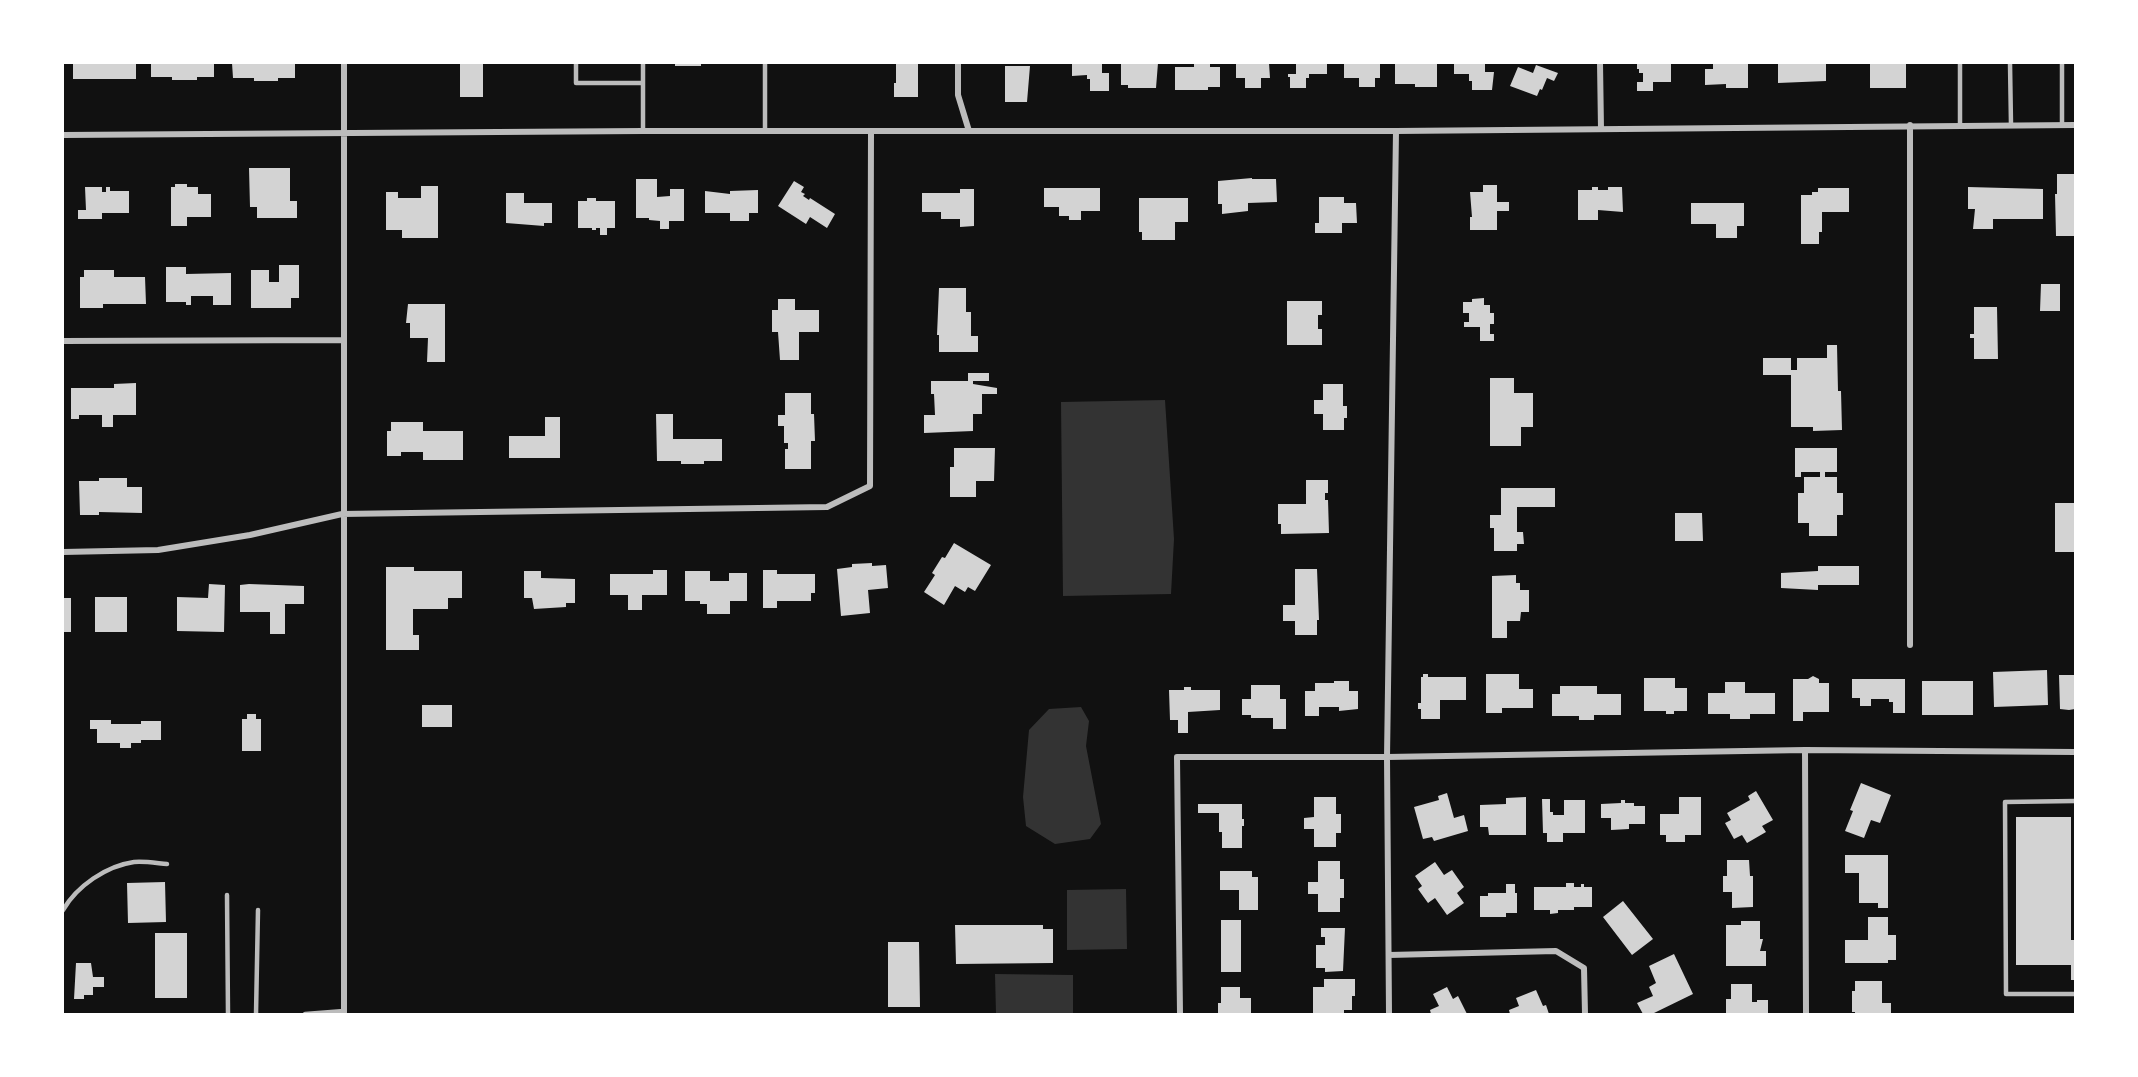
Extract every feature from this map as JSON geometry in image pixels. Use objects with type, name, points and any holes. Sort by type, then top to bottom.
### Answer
[{"type":"street","points":[[344,63],[342,514],[344,1012]]},
{"type":"street","points":[[958,63],[958,95],[969,131]]},
{"type":"street","points":[[1600,63],[1601,129]]},
{"type":"street","points":[[1910,125],[1910,645]]},
{"type":"street","points":[[63,135],[643,131],[1396,131],[2075,125]]},
{"type":"street","points":[[63,552],[158,550],[250,536],[342,514],[827,507],[870,486],[871,131]]},
{"type":"street","points":[[1389,1014],[1387,758],[1396,131]]},
{"type":"street","points":[[63,341],[343,340]]},
{"type":"street","points":[[1805,750],[1806,1014]]},
{"type":"street","points":[[1180,1014],[1177,757],[1387,758],[1805,750],[2075,752]]},
{"type":"street","points":[[1389,955],[1556,951],[1584,968],[1586,1014]]},
{"type":"lane","points":[[576,63],[576,83],[643,83]]},
{"type":"lane","points":[[643,131],[644,63]]},
{"type":"lane","points":[[765,63],[765,131]]},
{"type":"lane","points":[[1960,63],[1960,125]]},
{"type":"lane","points":[[2010,63],[2010,125]]},
{"type":"lane","points":[[2062,63],[2062,125]]},
{"type":"lane","points":[[2075,801],[2005,802],[2005,836],[2006,994],[2075,994]]},
{"type":"lane","points":[[63,910],[72,895],[113,867],[136,862],[166,864]]},
{"type":"lane","points":[[227,896],[228,1014]]},
{"type":"lane","points":[[256,1014],[258,910]]},
{"type":"lane","points":[[305,1014],[344,1012]]},
{"type":"shaded area","points":[[1165,400],[1174,539],[1171,594],[1063,596],[1061,402]]},
{"type":"shaded area","points":[[1081,707],[1089,721],[1086,746],[1101,824],[1090,839],[1055,844],[1026,826],[1023,797],[1029,730],[1049,709]]},
{"type":"shaded area","points":[[1126,889],[1127,949],[1067,950],[1067,890]]},
{"type":"shaded area","points":[[995,974],[1073,975],[1073,1014],[996,1014]]},
{"type":"building","points":[[73,63],[136,63],[136,79],[73,79]]},
{"type":"building","points":[[151,63],[214,63],[214,77],[172,80],[172,77],[151,77]]},
{"type":"building","points":[[232,63],[295,63],[295,78],[254,81],[254,78],[233,78]]},
{"type":"building","points":[[460,63],[483,63],[483,97],[460,97]]},
{"type":"building","points":[[675,63],[701,63],[701,66],[675,66]]},
{"type":"building","points":[[896,63],[918,63],[918,97],[894,97]]},
{"type":"building","points":[[1072,63],[1102,63],[1102,73],[1109,73],[1109,91],[1090,91],[1090,79],[1087,79],[1087,75],[1072,76]]},
{"type":"building","points":[[1121,63],[1158,63],[1156,88],[1128,88],[1128,85],[1121,85]]},
{"type":"building","points":[[1194,63],[1210,63],[1210,67],[1220,67],[1220,87],[1208,87],[1208,90],[1175,90],[1175,67],[1194,67]]},
{"type":"building","points":[[1236,63],[1269,63],[1270,78],[1261,78],[1261,88],[1245,88],[1245,78],[1236,78]]},
{"type":"building","points":[[1296,63],[1327,63],[1327,74],[1309,74],[1309,78],[1306,78],[1306,88],[1290,88],[1288,74],[1296,74]]},
{"type":"building","points":[[1344,63],[1380,63],[1380,78],[1375,78],[1375,87],[1359,87],[1359,78],[1344,78]]},
{"type":"building","points":[[1395,63],[1437,63],[1437,87],[1395,84]]},
{"type":"building","points":[[1454,63],[1485,63],[1485,72],[1494,72],[1492,90],[1472,90],[1469,74],[1454,74]]},
{"type":"building","points":[[1637,63],[1671,63],[1671,82],[1653,82],[1653,91],[1637,91],[1637,82],[1643,82],[1643,73],[1639,73]]},
{"type":"building","points":[[1713,63],[1748,63],[1748,88],[1726,88],[1726,84],[1705,85],[1705,69],[1713,69]]},
{"type":"building","points":[[1778,63],[1826,63],[1826,81],[1778,83]]},
{"type":"building","points":[[1870,63],[1906,63],[1906,88],[1870,88]]},
{"type":"building","points":[[1536,65],[1558,73],[1554,81],[1547,78],[1537,96],[1510,86],[1518,67],[1533,73]]},
{"type":"building","points":[[1005,66],[1030,66],[1027,102],[1005,102]]},
{"type":"building","points":[[249,168],[290,168],[290,201],[297,201],[297,218],[257,218],[257,207],[250,207]]},
{"type":"building","points":[[2057,174],[2075,174],[2075,236],[2056,236]]},
{"type":"building","points":[[1252,178],[1276,179],[1277,202],[1248,203],[1248,211],[1222,214],[1222,204],[1218,204],[1218,181]]},
{"type":"building","points":[[636,179],[657,179],[657,197],[670,196],[670,189],[684,189],[684,221],[669,221],[669,229],[660,229],[660,221],[636,218]]},
{"type":"building","points":[[794,181],[804,187],[801,192],[805,194],[803,196],[835,214],[827,228],[810,217],[806,224],[778,206]]},
{"type":"building","points":[[175,184],[198,187],[198,194],[211,194],[211,217],[187,217],[187,226],[171,226],[171,187],[175,187]]},
{"type":"building","points":[[1483,185],[1497,185],[1497,202],[1509,202],[1509,211],[1497,211],[1497,230],[1470,230],[1470,217],[1472,217],[1470,192],[1483,192]]},
{"type":"building","points":[[421,186],[438,186],[438,238],[402,238],[402,230],[386,230],[386,192],[398,192],[398,198],[421,198]]},
{"type":"building","points":[[85,187],[102,187],[102,192],[106,192],[106,187],[110,187],[110,191],[129,191],[129,213],[102,213],[102,219],[78,219],[78,210],[86,210]]},
{"type":"building","points":[[1592,187],[1598,187],[1598,190],[1608,190],[1608,187],[1622,187],[1623,212],[1598,210],[1598,220],[1578,220],[1578,190],[1592,190]]},
{"type":"building","points":[[1968,187],[2043,189],[2043,219],[1993,219],[1993,229],[1973,229],[1975,209],[1968,209]]},
{"type":"building","points":[[1044,188],[1100,188],[1100,211],[1081,211],[1081,220],[1069,220],[1069,216],[1059,216],[1059,207],[1044,207]]},
{"type":"building","points":[[1818,188],[1849,188],[1849,212],[1822,212],[1822,232],[1819,232],[1819,244],[1801,244],[1801,195],[1812,195],[1812,192],[1818,192]]},
{"type":"building","points":[[960,189],[974,189],[974,226],[960,227],[960,219],[941,219],[941,212],[922,212],[922,193],[960,193]]},
{"type":"building","points":[[758,190],[758,213],[749,213],[749,221],[730,221],[730,213],[705,213],[705,191],[730,194],[730,191]]},
{"type":"building","points":[[506,193],[524,193],[524,203],[552,203],[552,223],[544,223],[544,226],[506,223]]},
{"type":"building","points":[[1319,197],[1344,197],[1344,203],[1356,203],[1357,223],[1342,223],[1342,233],[1315,233],[1315,223],[1319,223]]},
{"type":"building","points":[[587,198],[596,198],[596,201],[615,201],[615,228],[607,228],[607,235],[600,235],[600,228],[592,230],[592,228],[578,228],[578,201],[587,201]]},
{"type":"building","points":[[1139,198],[1188,198],[1188,222],[1175,222],[1175,240],[1142,240],[1142,232],[1139,232]]},
{"type":"building","points":[[1691,203],[1744,203],[1744,226],[1737,226],[1737,238],[1716,238],[1716,224],[1691,224]]},
{"type":"building","points":[[279,265],[299,265],[299,298],[291,298],[291,308],[251,308],[251,270],[269,270],[269,282],[279,282]]},
{"type":"building","points":[[166,267],[186,267],[186,274],[231,273],[231,305],[213,305],[213,296],[191,296],[191,305],[186,305],[186,302],[166,302]]},
{"type":"building","points":[[84,270],[114,270],[114,277],[145,277],[146,304],[103,304],[103,308],[80,308],[80,277],[84,277]]},
{"type":"building","points":[[2041,284],[2060,284],[2060,311],[2040,311]]},
{"type":"building","points":[[939,288],[966,288],[966,312],[971,312],[971,336],[978,336],[978,352],[939,352],[939,335],[937,335]]},
{"type":"building","points":[[1484,298],[1484,305],[1490,305],[1490,313],[1494,313],[1494,324],[1490,324],[1490,334],[1494,334],[1494,341],[1480,341],[1480,327],[1464,327],[1464,322],[1469,322],[1469,313],[1463,313],[1463,302]]},
{"type":"building","points":[[778,299],[795,299],[795,310],[819,310],[819,332],[799,332],[799,360],[780,360],[778,332],[772,332],[772,310],[778,310]]},
{"type":"building","points":[[1287,301],[1322,301],[1322,315],[1318,315],[1318,329],[1322,329],[1322,345],[1287,345]]},
{"type":"building","points":[[408,304],[445,304],[445,362],[427,362],[428,338],[410,338],[410,323],[406,323]]},
{"type":"building","points":[[1974,307],[1997,307],[1998,359],[1974,359],[1974,338],[1970,338],[1970,334],[1974,334]]},
{"type":"building","points":[[1827,345],[1837,345],[1842,430],[1813,431],[1813,427],[1791,427],[1791,375],[1763,375],[1763,358],[1791,358],[1791,370],[1797,370],[1797,358],[1827,358]]},
{"type":"building","points":[[968,373],[989,373],[989,381],[973,381],[973,384],[997,388],[997,394],[982,394],[982,414],[973,414],[973,431],[924,433],[924,415],[935,415],[931,381],[968,381]]},
{"type":"building","points":[[1490,378],[1514,378],[1514,393],[1533,393],[1533,427],[1521,427],[1521,446],[1490,446]]},
{"type":"building","points":[[136,383],[136,415],[113,415],[113,427],[102,427],[102,415],[79,415],[79,419],[71,419],[71,388],[114,388],[114,384]]},
{"type":"building","points":[[1323,384],[1343,384],[1343,406],[1347,406],[1344,430],[1323,430],[1323,414],[1314,414],[1314,400],[1323,400]]},
{"type":"building","points":[[785,393],[811,393],[815,441],[811,441],[811,469],[785,469],[785,449],[788,449],[788,443],[784,443],[784,426],[778,426],[778,415],[785,415]]},
{"type":"building","points":[[656,414],[673,414],[673,439],[722,439],[722,461],[681,464],[681,461],[657,461]]},
{"type":"building","points":[[545,417],[560,417],[560,458],[509,458],[509,436],[545,436]]},
{"type":"building","points":[[391,422],[423,422],[423,431],[463,431],[463,460],[423,460],[423,452],[401,452],[401,456],[387,456],[387,431],[391,431]]},
{"type":"building","points":[[954,448],[995,448],[994,481],[976,481],[976,497],[950,497],[950,467],[954,467]]},
{"type":"building","points":[[1795,448],[1837,448],[1837,472],[1825,472],[1825,477],[1837,477],[1837,493],[1843,493],[1843,515],[1837,515],[1837,536],[1809,536],[1809,523],[1798,523],[1798,493],[1804,493],[1804,477],[1820,477],[1820,472],[1801,472],[1801,477],[1795,477]]},
{"type":"building","points":[[99,478],[127,478],[127,487],[142,487],[142,513],[99,512],[99,515],[80,515],[79,481],[99,481]]},
{"type":"building","points":[[1306,480],[1328,480],[1328,493],[1325,493],[1325,500],[1328,500],[1329,533],[1281,534],[1281,524],[1278,524],[1278,504],[1306,504]]},
{"type":"building","points":[[1501,488],[1555,488],[1555,507],[1517,507],[1517,532],[1523,532],[1524,544],[1517,544],[1517,551],[1494,551],[1494,528],[1490,528],[1490,515],[1501,515]]},
{"type":"building","points":[[2055,503],[2074,503],[2075,552],[2055,552]]},
{"type":"building","points":[[1675,513],[1702,513],[1703,541],[1675,541]]},
{"type":"building","points":[[954,543],[991,565],[975,591],[968,587],[965,592],[955,586],[944,605],[924,592],[935,575],[932,573]]},
{"type":"building","points":[[872,563],[872,566],[886,565],[888,588],[868,590],[870,613],[841,616],[837,569],[852,567],[852,564]]},
{"type":"building","points":[[1818,566],[1859,566],[1859,585],[1818,585],[1818,590],[1781,588],[1781,573],[1818,571]]},
{"type":"building","points":[[386,567],[414,567],[414,571],[462,571],[462,598],[448,598],[448,609],[413,609],[413,635],[419,635],[419,650],[386,650]]},
{"type":"building","points":[[1295,569],[1317,569],[1319,620],[1317,620],[1317,635],[1295,635],[1295,621],[1283,621],[1283,605],[1295,605]]},
{"type":"building","points":[[653,570],[667,570],[667,595],[642,595],[642,610],[628,610],[628,595],[610,595],[610,574],[653,574]]},
{"type":"building","points":[[763,570],[777,570],[777,574],[815,574],[815,593],[811,593],[811,601],[777,601],[777,608],[763,608]]},
{"type":"building","points":[[524,571],[541,571],[541,578],[575,579],[575,603],[566,603],[566,607],[534,609],[532,598],[524,598]]},
{"type":"building","points":[[685,571],[710,571],[710,581],[729,581],[729,573],[747,573],[747,601],[730,601],[730,614],[707,614],[707,604],[700,604],[700,601],[685,601]]},
{"type":"building","points":[[1516,575],[1516,583],[1520,583],[1520,590],[1529,590],[1529,612],[1521,612],[1520,621],[1507,621],[1507,638],[1492,638],[1492,576]]},
{"type":"building","points":[[209,584],[225,585],[224,632],[177,631],[177,597],[208,598]]},
{"type":"building","points":[[240,585],[304,586],[304,604],[285,604],[285,634],[270,634],[270,612],[240,612]]},
{"type":"building","points":[[95,597],[127,597],[127,632],[95,632]]},
{"type":"building","points":[[63,598],[71,598],[71,632],[63,632]]},
{"type":"building","points":[[2047,670],[2048,705],[1994,707],[1993,672]]},
{"type":"building","points":[[1423,674],[1428,674],[1428,677],[1466,677],[1466,700],[1440,700],[1440,719],[1421,719],[1421,709],[1418,709],[1418,703],[1421,703]]},
{"type":"building","points":[[1486,674],[1519,674],[1519,689],[1533,689],[1533,708],[1502,708],[1502,713],[1486,713]]},
{"type":"building","points":[[2059,675],[2075,675],[2075,709],[2060,709]]},
{"type":"building","points":[[1813,676],[1819,679],[1819,683],[1829,683],[1829,712],[1803,712],[1803,721],[1793,721],[1793,679],[1808,679]]},
{"type":"building","points":[[1644,678],[1675,678],[1675,688],[1687,688],[1687,711],[1674,711],[1674,714],[1666,714],[1666,711],[1644,711]]},
{"type":"building","points":[[1852,679],[1905,679],[1905,713],[1893,713],[1893,702],[1889,702],[1889,699],[1871,699],[1871,706],[1860,706],[1860,698],[1852,698]]},
{"type":"building","points":[[1334,681],[1349,681],[1349,691],[1358,691],[1358,709],[1339,711],[1339,707],[1319,707],[1319,716],[1305,716],[1305,691],[1315,691],[1315,683],[1334,683]]},
{"type":"building","points":[[1922,681],[1973,681],[1973,715],[1922,715]]},
{"type":"building","points":[[1725,682],[1745,682],[1745,693],[1775,693],[1775,714],[1750,714],[1750,719],[1730,719],[1730,714],[1708,714],[1708,693],[1725,693]]},
{"type":"building","points":[[1251,685],[1280,685],[1280,699],[1286,699],[1286,729],[1273,729],[1273,718],[1251,718],[1251,715],[1242,715],[1242,699],[1251,699]]},
{"type":"building","points":[[1560,686],[1597,686],[1597,694],[1621,694],[1621,715],[1594,715],[1594,720],[1579,720],[1579,716],[1552,716],[1552,694],[1560,694]]},
{"type":"building","points":[[1184,687],[1191,687],[1191,690],[1220,690],[1220,710],[1188,712],[1188,733],[1178,733],[1178,720],[1170,720],[1169,690],[1184,690]]},
{"type":"building","points":[[422,705],[452,705],[452,727],[422,727]]},
{"type":"building","points":[[247,714],[256,714],[256,719],[261,719],[261,751],[242,751],[242,719],[247,719]]},
{"type":"building","points":[[90,720],[111,720],[111,724],[161,721],[161,740],[141,740],[141,743],[131,743],[131,748],[120,748],[120,743],[97,743],[97,729],[90,729]]},
{"type":"building","points":[[1861,783],[1891,795],[1880,823],[1871,820],[1864,838],[1845,831],[1853,811],[1850,810]]},
{"type":"building","points":[[1756,791],[1773,820],[1762,826],[1766,832],[1747,843],[1742,835],[1734,839],[1725,823],[1731,820],[1727,813],[1750,800],[1748,796]]},
{"type":"building","points":[[1447,793],[1454,818],[1464,815],[1468,831],[1434,841],[1432,837],[1423,839],[1414,807],[1439,800],[1438,796]]},
{"type":"building","points":[[1314,797],[1336,797],[1336,814],[1341,814],[1341,833],[1336,833],[1336,847],[1314,847],[1314,829],[1304,829],[1304,818],[1314,817]]},
{"type":"building","points":[[1526,797],[1526,835],[1489,835],[1488,827],[1480,827],[1480,805],[1506,804],[1506,798]]},
{"type":"building","points":[[1679,797],[1701,797],[1701,835],[1685,835],[1685,842],[1666,842],[1666,835],[1660,835],[1660,814],[1679,814]]},
{"type":"building","points":[[1542,799],[1550,799],[1550,812],[1553,812],[1553,815],[1564,815],[1564,800],[1585,800],[1585,833],[1563,833],[1563,842],[1547,842],[1547,833],[1543,833]]},
{"type":"building","points":[[1621,800],[1625,800],[1625,803],[1634,803],[1634,806],[1645,806],[1645,824],[1629,824],[1629,829],[1611,830],[1611,818],[1601,818],[1601,804],[1621,803]]},
{"type":"building","points":[[1198,804],[1242,804],[1244,826],[1242,826],[1242,848],[1222,848],[1219,813],[1198,813]]},
{"type":"building","points":[[2016,817],[2071,817],[2071,940],[2075,940],[2075,980],[2071,980],[2071,965],[2016,965]]},
{"type":"building","points":[[1845,855],[1888,855],[1888,908],[1878,908],[1878,903],[1859,903],[1859,873],[1845,873]]},
{"type":"building","points":[[1727,860],[1749,860],[1750,876],[1753,876],[1753,907],[1732,908],[1732,892],[1723,892],[1723,876],[1727,876]]},
{"type":"building","points":[[1318,861],[1340,861],[1340,879],[1344,879],[1344,898],[1340,898],[1340,912],[1318,912],[1318,894],[1308,894],[1308,882],[1318,882]]},
{"type":"building","points":[[1435,862],[1444,875],[1452,870],[1464,887],[1457,893],[1464,903],[1447,915],[1435,898],[1428,903],[1418,889],[1422,886],[1415,876]]},
{"type":"building","points":[[1220,871],[1252,871],[1252,877],[1258,877],[1258,910],[1239,910],[1239,890],[1220,890]]},
{"type":"building","points":[[165,882],[166,922],[128,923],[127,883]]},
{"type":"building","points":[[1566,883],[1574,883],[1574,887],[1581,887],[1581,884],[1584,884],[1584,887],[1592,887],[1592,907],[1574,907],[1574,910],[1558,910],[1558,913],[1550,914],[1550,910],[1534,910],[1534,887],[1566,887]]},
{"type":"building","points":[[1506,884],[1515,884],[1517,913],[1506,913],[1506,917],[1480,917],[1480,896],[1488,896],[1488,893],[1506,893]]},
{"type":"building","points":[[1623,901],[1653,939],[1632,955],[1603,917]]},
{"type":"building","points":[[1868,917],[1888,917],[1888,935],[1896,935],[1896,960],[1888,960],[1888,963],[1845,963],[1845,940],[1868,940]]},
{"type":"building","points":[[1221,920],[1241,920],[1241,972],[1221,972]]},
{"type":"building","points":[[1741,921],[1760,921],[1760,939],[1763,939],[1760,951],[1766,951],[1766,966],[1726,966],[1726,925],[1741,925]]},
{"type":"building","points":[[955,925],[1043,925],[1043,929],[1053,929],[1053,963],[956,964]]},
{"type":"building","points":[[1321,928],[1345,928],[1343,971],[1325,972],[1325,968],[1316,968],[1316,945],[1325,945],[1325,937],[1321,937]]},
{"type":"building","points":[[155,933],[187,933],[187,998],[155,998]]},
{"type":"building","points":[[888,942],[919,942],[920,1007],[888,1007]]},
{"type":"building","points":[[1674,954],[1693,994],[1652,1014],[1643,1014],[1637,1003],[1653,996],[1649,987],[1656,983],[1649,966]]},
{"type":"building","points":[[76,963],[91,963],[93,977],[104,977],[104,987],[93,987],[93,995],[84,995],[84,999],[74,999]]},
{"type":"building","points":[[1324,979],[1355,979],[1352,1010],[1344,1010],[1344,1014],[1313,1014],[1313,987],[1324,987]]},
{"type":"building","points":[[1855,981],[1882,981],[1882,1003],[1891,1003],[1891,1014],[1855,1014],[1852,1012],[1852,991],[1855,991]]},
{"type":"building","points":[[1731,984],[1752,984],[1752,1002],[1768,1000],[1768,1014],[1726,1014],[1726,999],[1731,999]]},
{"type":"building","points":[[1221,987],[1240,987],[1240,998],[1251,998],[1251,1014],[1218,1014]]},
{"type":"building","points":[[1447,987],[1453,999],[1458,996],[1467,1014],[1431,1014],[1430,1010],[1439,1006],[1433,994]]},
{"type":"building","points":[[1536,990],[1549,1014],[1510,1014],[1509,1010],[1519,1006],[1516,998]]}]
